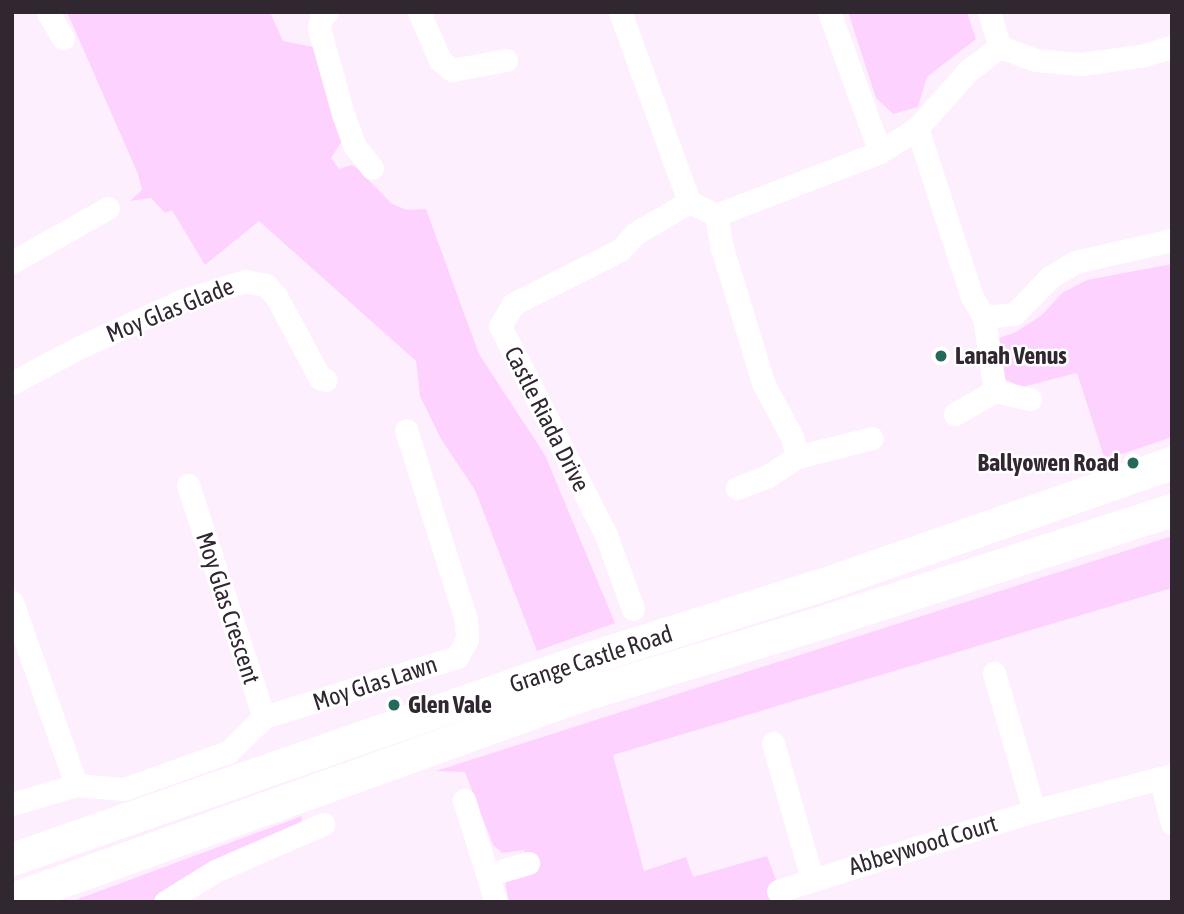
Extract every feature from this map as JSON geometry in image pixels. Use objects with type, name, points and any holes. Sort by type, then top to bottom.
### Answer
[{"type":"main road","name":"Grange Castle Road","points":[[12,859],[589,658],[818,586],[1172,463]]},
{"type":"main road","name":"Grange Castle Road","points":[[12,899],[578,696],[829,621],[1172,510]]},
{"type":"street","points":[[48,12],[63,38]]},
{"type":"street","points":[[327,12],[321,18],[319,28],[349,147],[372,169]]},
{"type":"street","points":[[419,12],[440,60],[452,70],[506,60]]},
{"type":"street","points":[[620,12],[689,202],[716,215],[880,152],[917,128],[969,70],[1000,47]]},
{"type":"street","points":[[829,12],[880,152]]},
{"type":"street","points":[[989,12],[1000,47]]},
{"type":"street","points":[[1000,47],[1035,60],[1081,64],[1140,56],[1172,47]]},
{"type":"street","points":[[917,128],[972,298],[984,317],[995,391]]},
{"type":"street","name":"Castle Riada Drive","points":[[633,609],[606,535],[500,327],[513,304],[620,250],[636,233],[689,202]]},
{"type":"street","points":[[12,262],[108,208]]},
{"type":"street","points":[[716,215],[722,248],[764,385],[792,437],[797,457]]},
{"type":"street","points":[[984,317],[1014,314],[1050,277],[1075,262],[1172,240]]},
{"type":"street","name":"Moy Glas Glade","points":[[12,383],[80,347],[181,301],[245,281],[266,285],[275,296],[320,378],[326,380]]},
{"type":"street","points":[[955,414],[995,391],[1030,399]]},
{"type":"street","name":"Moy Glas Lawn","points":[[76,785],[124,789],[228,752],[264,717],[457,657],[467,639],[466,620],[406,430]]},
{"type":"street","points":[[737,488],[768,476],[797,457],[872,438]]},
{"type":"street","name":"Moy Glas Crescent","points":[[190,492],[264,717]]},
{"type":"street","points":[[12,601],[76,785],[12,804]]},
{"type":"street","points":[[994,673],[1034,811]]},
{"type":"street","points":[[773,743],[812,879]]},
{"type":"street","name":"Abbeywood Court","points":[[778,891],[1034,811],[1166,776],[1172,823]]},
{"type":"street","points":[[464,800],[496,902]]},
{"type":"street","points":[[164,902],[215,871],[323,824]]},
{"type":"street","points":[[488,875],[528,863]]},
{"type":"shaded area","points":[[67,12],[270,12],[283,41],[313,47],[342,141],[331,158],[339,169],[352,165],[358,169],[392,204],[407,210],[426,209],[479,354],[545,455],[615,623],[537,651],[475,490],[441,439],[420,396],[416,361],[259,221],[205,265],[172,210],[165,213],[151,198],[130,201],[142,190],[138,174]]},
{"type":"shaded area","points":[[848,12],[967,12],[976,39],[927,77],[918,107],[893,114],[876,98]]},
{"type":"shaded area","points":[[1172,264],[1172,437],[1105,460],[1077,373],[1022,387],[1006,380],[998,365],[999,338],[1016,332],[1042,315],[1062,293],[1087,280]]},
{"type":"shaded area","points":[[1172,536],[1172,588],[613,755],[644,871],[686,857],[693,877],[767,856],[782,895],[763,902],[509,902],[505,883],[519,870],[528,867],[524,850],[502,853],[493,845],[465,772],[436,771]]},
{"type":"shaded area","points":[[302,816],[300,830],[234,855],[152,902],[70,902]]},
{"type":"place","name":"Lanah Venus","points":[[941,356]]},
{"type":"place","name":"Ballyowen Road","points":[[1133,463]]},
{"type":"place","name":"Glen Vale","points":[[394,705]]}]
